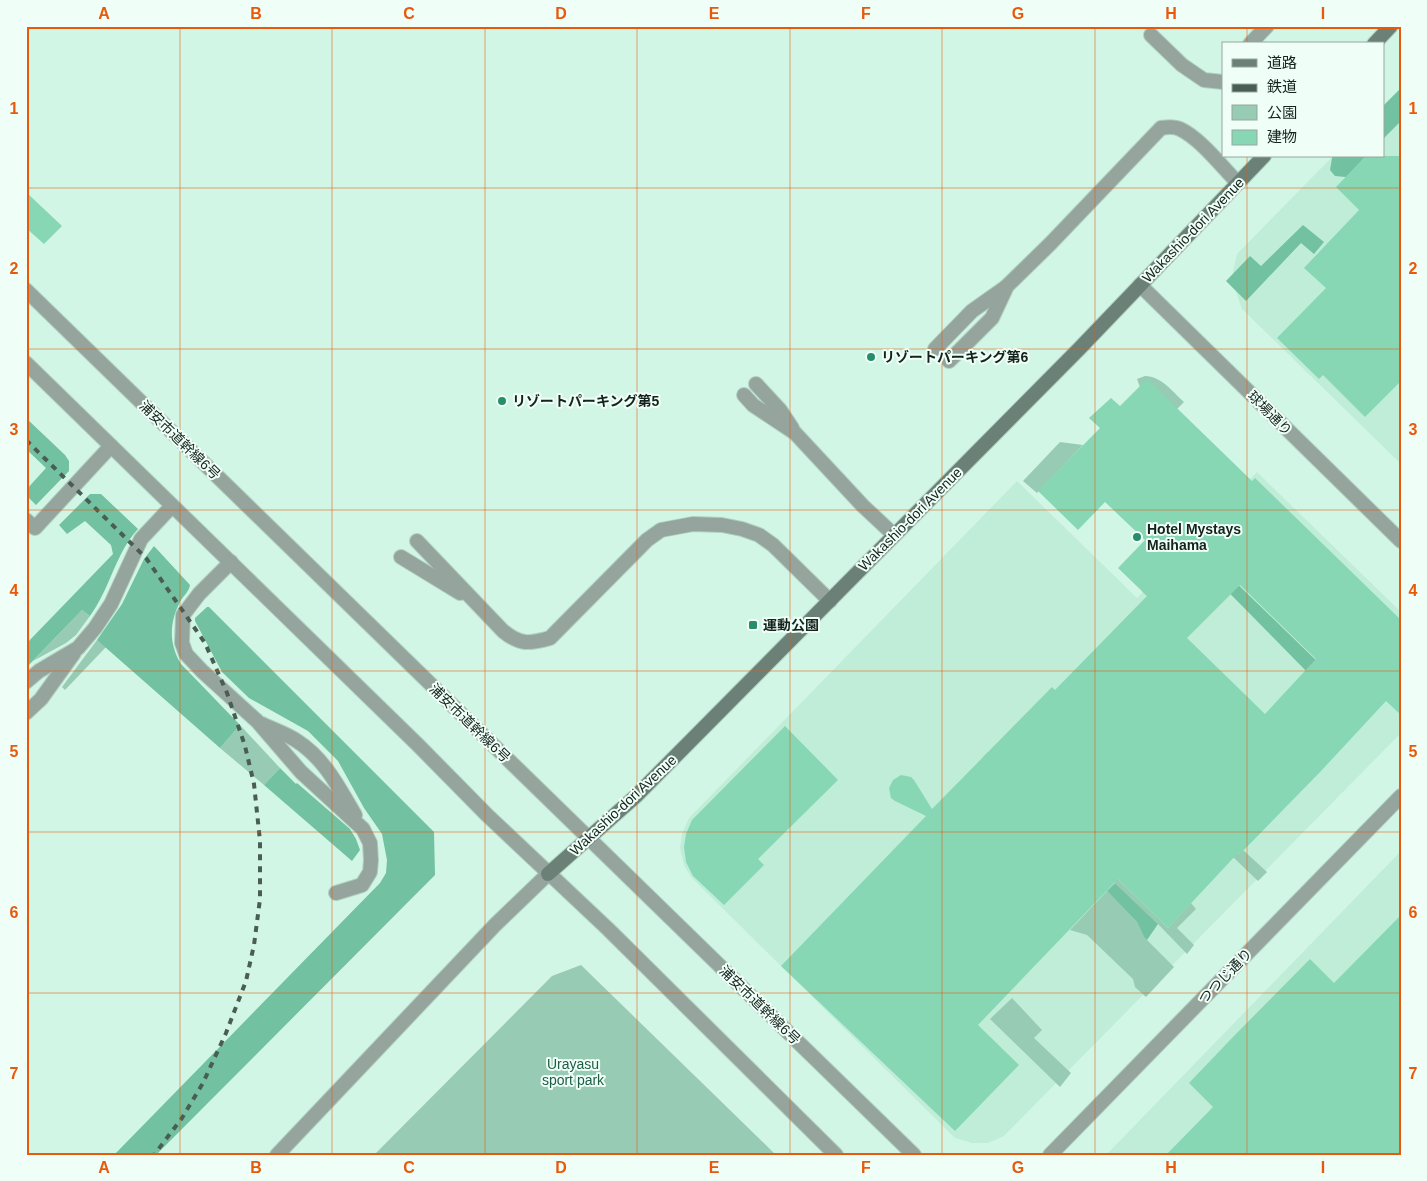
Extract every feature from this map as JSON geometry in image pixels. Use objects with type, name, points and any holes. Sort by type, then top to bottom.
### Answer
[{"type":"main road","points":[[1376,42],[1391,26]]},
{"type":"main road","name":"Wakashio-dori Avenue","points":[[548,874],[636,796],[1140,285],[1262,158]]},
{"type":"street","points":[[1252,42],[1267,26]]},
{"type":"street","points":[[1151,35],[1182,65],[1204,80],[1222,82]]},
{"type":"street","points":[[935,349],[972,311],[1007,286],[1050,244],[1161,128],[1179,129],[1192,136],[1238,183]]},
{"type":"street","name":"球場通り","points":[[1140,285],[1401,541]]},
{"type":"street","points":[[949,361],[992,318],[1007,286]]},
{"type":"street","name":"浦安市道幹線6号","points":[[26,290],[914,1155]]},
{"type":"street","points":[[26,362],[548,874],[608,929],[836,1155]]},
{"type":"street","points":[[756,384],[780,410],[795,433],[863,506],[894,535]]},
{"type":"street","points":[[744,395],[753,405],[795,433]]},
{"type":"street","points":[[26,520],[35,528],[111,446]]},
{"type":"street","points":[[26,713],[41,698],[95,628],[111,604],[141,539],[172,506]]},
{"type":"street","points":[[417,541],[503,632],[514,640],[532,643],[550,638],[647,540],[661,530],[693,524],[722,525],[742,529],[759,536],[774,545],[830,600]]},
{"type":"street","points":[[402,557],[476,602]]},
{"type":"street","points":[[231,562],[199,594],[183,615],[182,643],[186,654],[257,721],[301,772],[363,829]]},
{"type":"street","points":[[26,682],[39,671],[78,648]]},
{"type":"street","points":[[257,721],[296,740],[316,757],[331,774],[370,843],[370,872],[362,885],[336,893]]},
{"type":"street","name":"つつじ通り","points":[[1050,1155],[1401,796]]},
{"type":"street","points":[[277,1155],[488,932],[548,874]]},
{"type":"shaded area","points":[[1401,88],[1401,464],[1242,309],[1234,286],[1233,271],[1237,254],[1331,158],[1384,158],[1384,105]]},
{"type":"shaded area","points":[[1257,472],[1401,612],[1401,733],[1004,1136],[988,1143],[972,1143],[955,1138],[691,877],[684,865],[680,848],[682,834],[689,818],[1017,481],[1137,598]]},
{"type":"shaded area","points":[[1401,851],[1401,1155],[1106,1155]]},
{"type":"green space","points":[[1401,88],[1401,121],[1384,138],[1384,105]]},
{"type":"green space","points":[[1332,158],[1364,158],[1346,177],[1335,176],[1330,170]]},
{"type":"green space","points":[[1303,225],[1324,242],[1314,254],[1301,243],[1246,301],[1226,281],[1250,256],[1261,266]]},
{"type":"green space","points":[[1145,376],[1161,382],[1184,402],[1177,409],[1140,387],[1137,379]]},
{"type":"green space","points":[[26,418],[69,461],[69,471],[36,505],[26,495],[26,490],[46,468],[26,449]]},
{"type":"green space","points":[[1060,442],[1083,445],[1037,493],[1023,481]]},
{"type":"green space","points":[[90,494],[101,494],[138,529],[124,549],[103,595],[90,616],[82,610],[26,668],[26,644],[113,554],[111,545],[85,521],[67,534],[59,525]]},
{"type":"green space","points":[[1192,540],[1322,666],[1311,676],[1189,552],[1146,595],[1142,591]]},
{"type":"green space","points":[[154,546],[190,585],[176,610],[172,626],[174,649],[177,656],[181,664],[240,725],[220,748],[97,640],[122,604],[144,559]]},
{"type":"green space","points":[[207,607],[434,832],[435,875],[156,1155],[114,1155],[380,883],[386,873],[387,860],[382,834],[364,808],[338,761],[308,731],[249,698],[222,672],[195,621],[195,618]]},
{"type":"green space","points":[[82,610],[90,616],[76,635],[66,643],[33,661]]},
{"type":"green space","points":[[97,640],[106,647],[65,690],[62,687]]},
{"type":"green space","points":[[1099,717],[1239,854],[1243,850],[1267,872],[1258,881],[1094,724]]},
{"type":"green space","points":[[240,725],[280,768],[264,785],[220,748]]},
{"type":"green space","points":[[988,752],[1168,928],[1191,903],[1196,909],[1177,928],[1194,945],[1187,954],[983,757]]},
{"type":"green space","points":[[280,768],[296,784],[350,829],[360,850],[352,861],[264,785]]},
{"type":"green space","points":[[1115,883],[1158,924],[1147,940],[1137,922],[1107,891]]},
{"type":"green space","points":[[1107,891],[1137,922],[1144,937],[1174,967],[1146,997],[1135,987],[1133,979],[1087,935],[1070,930]]},
{"type":"green space","name":"Urayasu sport park","points":[[581,965],[776,1155],[374,1155],[552,976]]},
{"type":"green space","points":[[1012,998],[1042,1030],[1034,1038],[1071,1073],[1060,1087],[990,1019]]},
{"type":"building","points":[[1401,156],[1401,381],[1365,417],[1323,375],[1319,379],[1277,338],[1326,288],[1304,268],[1359,210],[1336,187],[1364,158]]},
{"type":"building","points":[[26,192],[62,226],[44,244],[26,228]]},
{"type":"building","points":[[1147,379],[1252,481],[1255,478],[1401,620],[1401,715],[1386,701],[1322,770],[1240,854],[1238,853],[1168,928],[1118,879],[978,1025],[1019,1065],[955,1131],[781,966],[926,816],[891,798],[889,788],[893,780],[901,775],[911,777],[932,809],[1052,687],[1055,690],[1147,596],[1118,568],[1145,540],[1105,502],[1078,530],[1038,491],[1100,428],[1089,418],[1111,398],[1120,406]],"holes":[[[1240,585],[1316,659],[1265,714],[1187,638]]]},
{"type":"building","points":[[785,726],[838,780],[758,859],[764,865],[724,905],[693,876],[686,862],[684,847],[686,834],[692,820]]},
{"type":"building","points":[[1401,915],[1401,1155],[1166,1155],[1213,1107],[1189,1083],[1232,1038],[1310,959],[1334,983]]},
{"type":"railway","points":[[26,440],[146,558],[205,643],[227,693],[245,746],[254,784],[260,841],[260,899],[254,945],[246,981],[226,1033],[203,1083],[182,1118],[154,1155]]},
{"type":"place","name":"リゾートパーキング第6","points":[[871,357]]},
{"type":"place","name":"リゾートパーキング第5","points":[[502,401]]},
{"type":"place","name":"Hotel Mystays Maihama","points":[[1137,537]]},
{"type":"place","name":"運動公園","points":[[753,625]]}]
